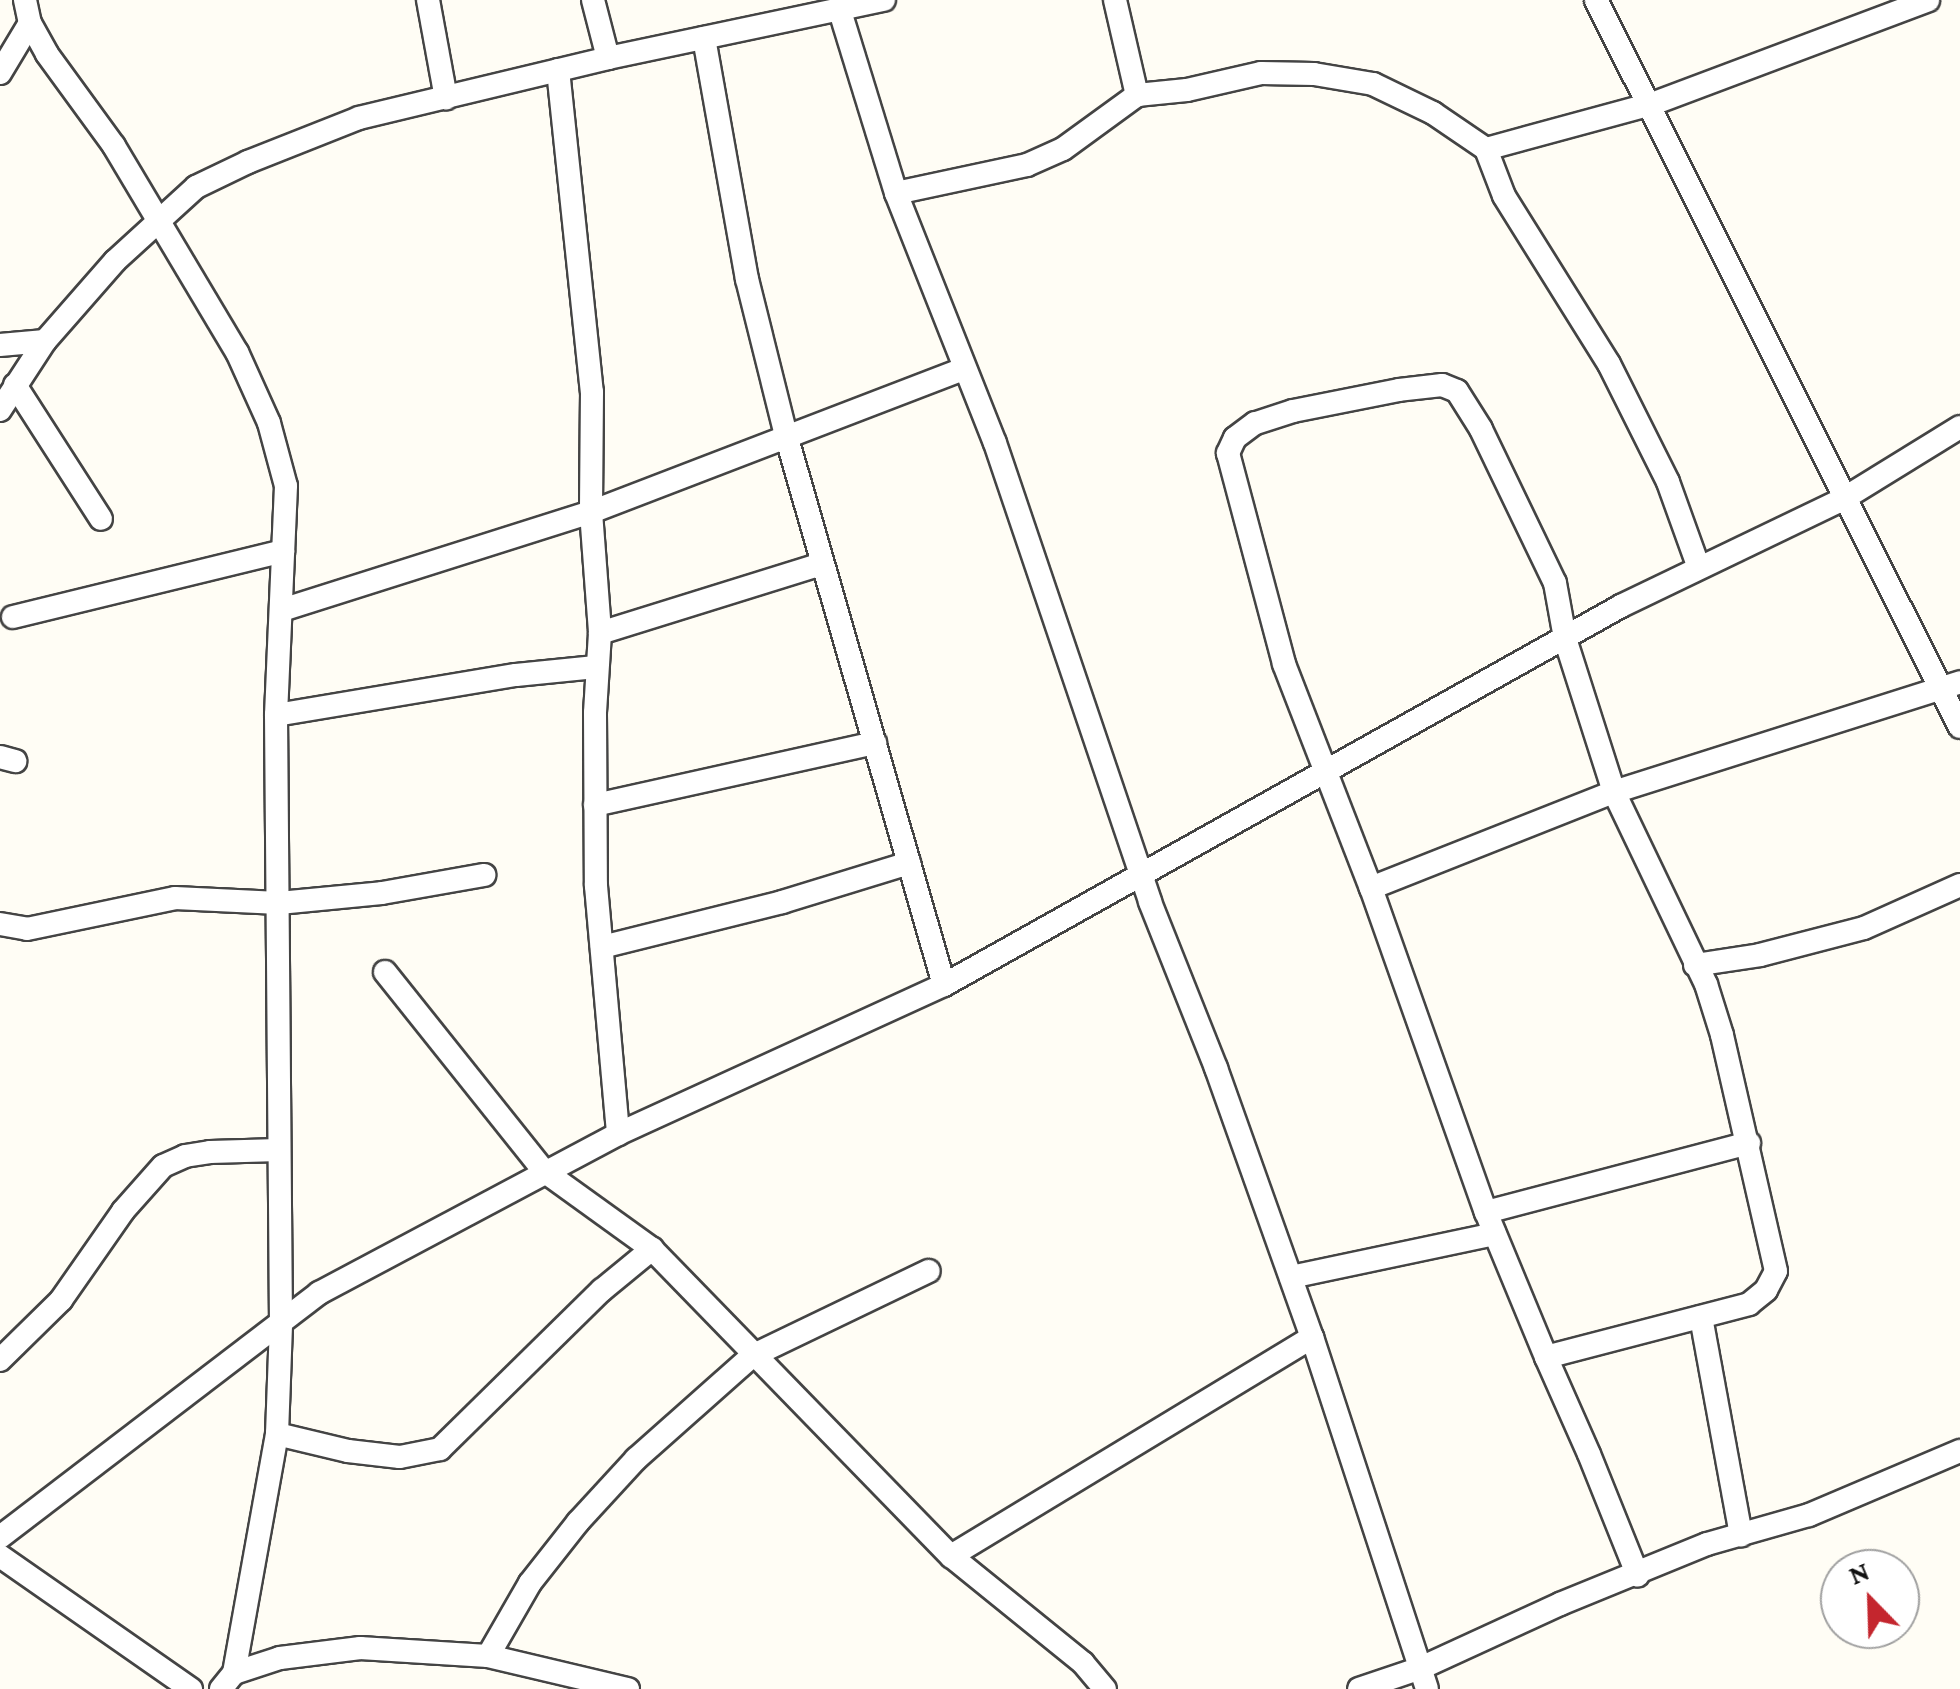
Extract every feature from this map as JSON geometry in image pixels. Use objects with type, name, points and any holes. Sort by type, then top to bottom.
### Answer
[{"type":"street","points":[[428,0],[446,98]]},
{"type":"street","points":[[593,0],[608,58]]},
{"type":"street","points":[[0,410],[44,340],[159,217],[196,188],[248,162],[359,118],[608,58],[884,0]]},
{"type":"street","points":[[1114,0],[1137,95]]},
{"type":"street","points":[[1596,0],[1652,104],[1843,499],[1949,686],[1960,728]]},
{"type":"street","points":[[1486,149],[1652,104],[1928,0]]},
{"type":"street","points":[[840,11],[896,193],[995,443],[1074,684],[1291,1277],[1424,1679]]},
{"type":"street","points":[[0,73],[27,12]]},
{"type":"street","points":[[27,12],[159,217],[238,352],[269,422],[286,486],[276,716],[281,1325],[277,1434],[228,1681]]},
{"type":"street","points":[[704,38],[747,279],[786,435],[944,985]]},
{"type":"street","points":[[558,70],[592,392],[592,512],[600,633],[596,667],[596,805],[602,947],[618,1134]]},
{"type":"street","points":[[896,193],[1027,165],[1063,148],[1137,95],[1187,90],[1261,73],[1314,74],[1373,84],[1433,114],[1486,149],[1504,196],[1609,364],[1668,482],[1699,568]]},
{"type":"street","points":[[0,345],[44,340]]},
{"type":"street","points":[[282,610],[592,512],[964,369]]},
{"type":"street","points":[[1546,1357],[1750,1304],[1766,1290],[1776,1271],[1722,1034],[1695,965],[1614,792],[1565,638],[1555,584],[1542,551],[1457,391],[1442,385],[1399,390],[1255,422],[1235,438],[1228,453],[1284,664],[1371,888],[1490,1223],[1546,1357],[1638,1576]]},
{"type":"street","points":[[15,386],[101,519]]},
{"type":"street","points":[[0,1536],[320,1293],[618,1134],[944,985],[1565,638],[1843,499],[1960,427]]},
{"type":"street","points":[[13,617],[283,550]]},
{"type":"street","points":[[600,633],[822,564]]},
{"type":"street","points":[[276,716],[516,676],[596,667]]},
{"type":"street","points":[[1371,888],[1614,792],[1949,686]]},
{"type":"street","points":[[596,805],[876,743]]},
{"type":"street","points":[[602,947],[782,902],[910,863]]},
{"type":"street","points":[[0,924],[27,929],[174,898],[280,903],[382,893],[484,875]]},
{"type":"street","points":[[1695,965],[1760,955],[1864,928],[1960,886]]},
{"type":"street","points":[[385,972],[544,1171],[652,1249],[752,1356],[951,1556],[1083,1663],[1105,1689]]},
{"type":"street","points":[[1291,1277],[1490,1223],[1749,1142]]},
{"type":"street","points":[[0,1360],[61,1300],[123,1210],[163,1166],[198,1154],[279,1150]]},
{"type":"street","points":[[277,1434],[348,1451],[400,1457],[440,1449],[602,1290],[652,1249]]},
{"type":"street","points":[[488,1656],[530,1582],[578,1522],[636,1459],[752,1356],[928,1271]]},
{"type":"street","points":[[1702,1317],[1742,1535]]},
{"type":"street","points":[[951,1556],[1312,1337]]},
{"type":"street","points":[[1359,1689],[1424,1679],[1560,1604],[1638,1576],[1707,1544],[1890,1485],[1960,1452]]},
{"type":"street","points":[[0,1556],[192,1689]]},
{"type":"street","points":[[228,1681],[306,1652],[360,1648],[488,1656],[628,1689]]}]
